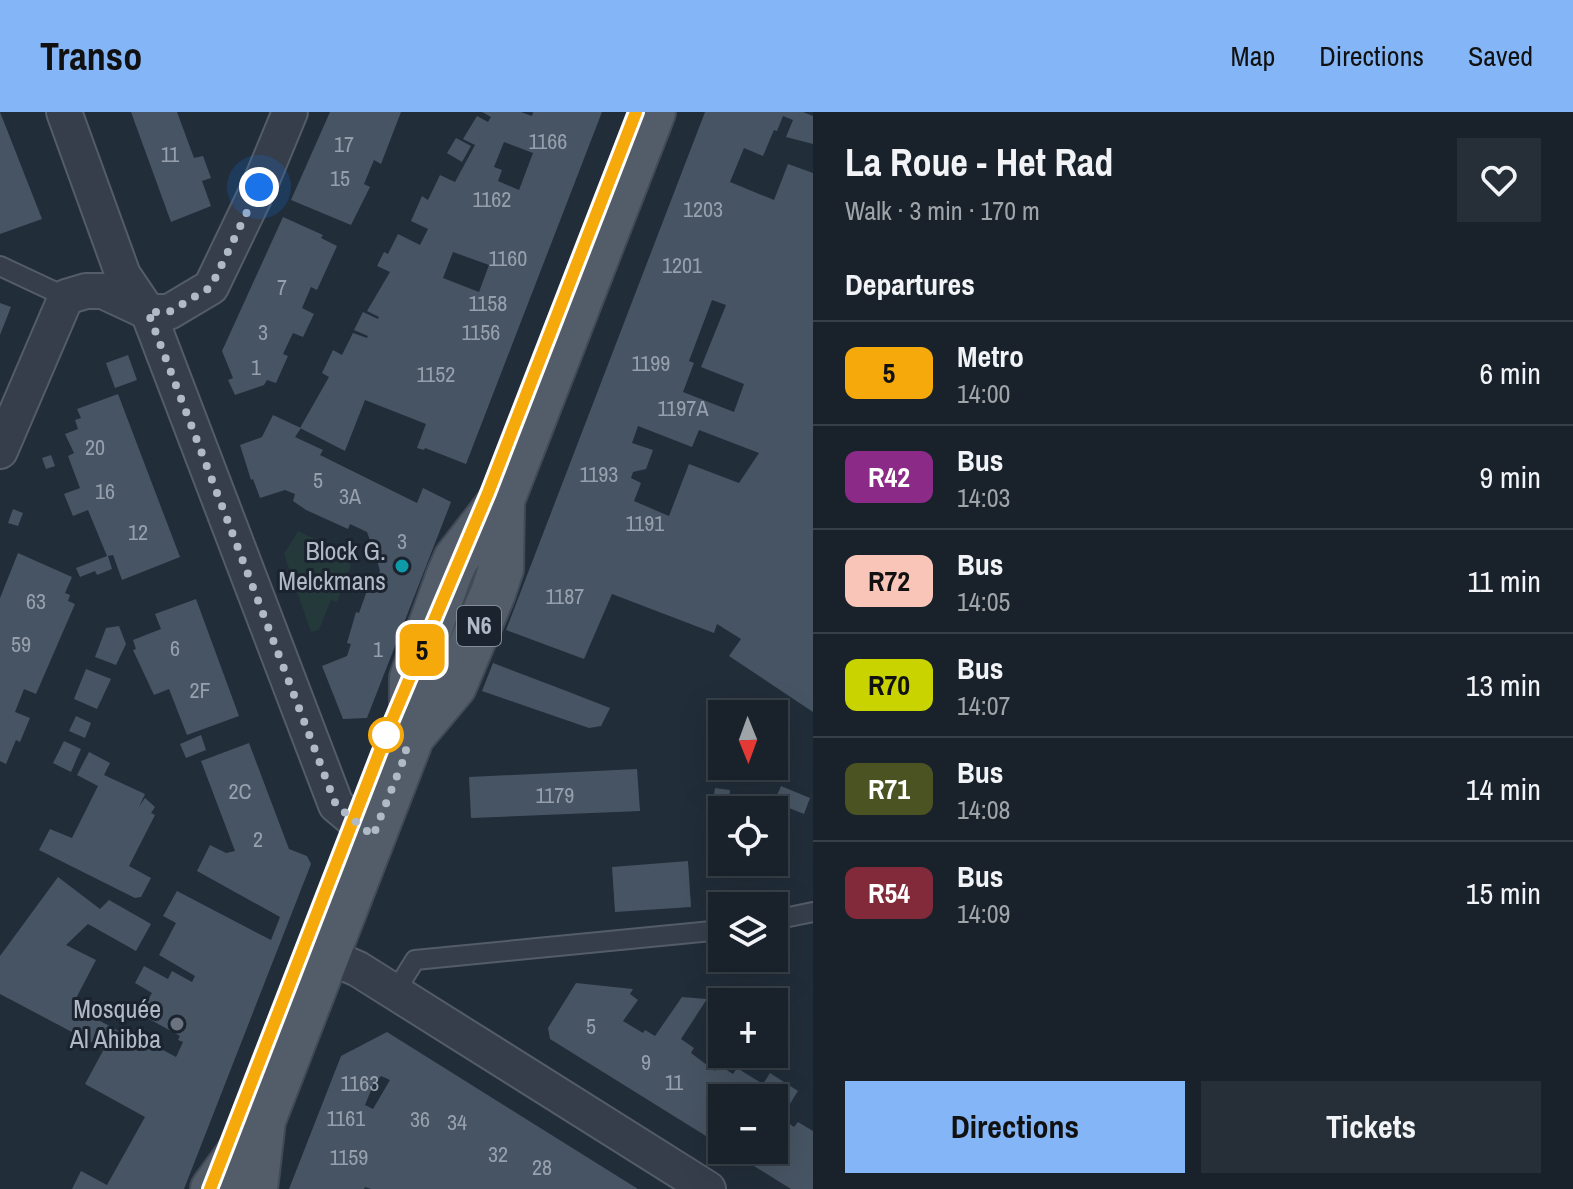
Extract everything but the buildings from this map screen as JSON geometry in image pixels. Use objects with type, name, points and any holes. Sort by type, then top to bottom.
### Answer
[{"type":"main road","name":"N6","points":[[255,1189],[263,1120],[412,736],[454,686],[493,593],[501,569],[502,500],[653,112]]},
{"type":"main road","name":"N6","points":[[213,1189],[263,1120]]},
{"type":"street","points":[[64,112],[123,275],[148,312],[336,805],[373,836]]},
{"type":"street","points":[[0,451],[66,297],[86,291],[103,291],[148,312],[169,312],[211,287],[259,187],[290,112]]},
{"type":"street","points":[[326,955],[358,969],[708,1189]]},
{"type":"lane","points":[[0,266],[66,297]]},
{"type":"lane","points":[[788,917],[813,912]]},
{"type":"lane","points":[[395,992],[415,960],[708,931]]},
{"type":"green space","points":[[298,531],[347,554],[351,566],[337,602],[331,600],[319,630],[311,632],[284,554]]},
{"type":"metro line","name":"5","points":[[210,1189],[392,720],[488,493],[636,112]]},
{"type":"place","name":"Block G. Melckmans","points":[[402,566]]},
{"type":"place","name":"Mosquée Al Ahibba","points":[[177,1024]]},
{"type":"route","points":[[259,187],[211,287],[169,312],[148,312],[328,787],[336,805],[373,836],[407,751],[386,735]]}]
